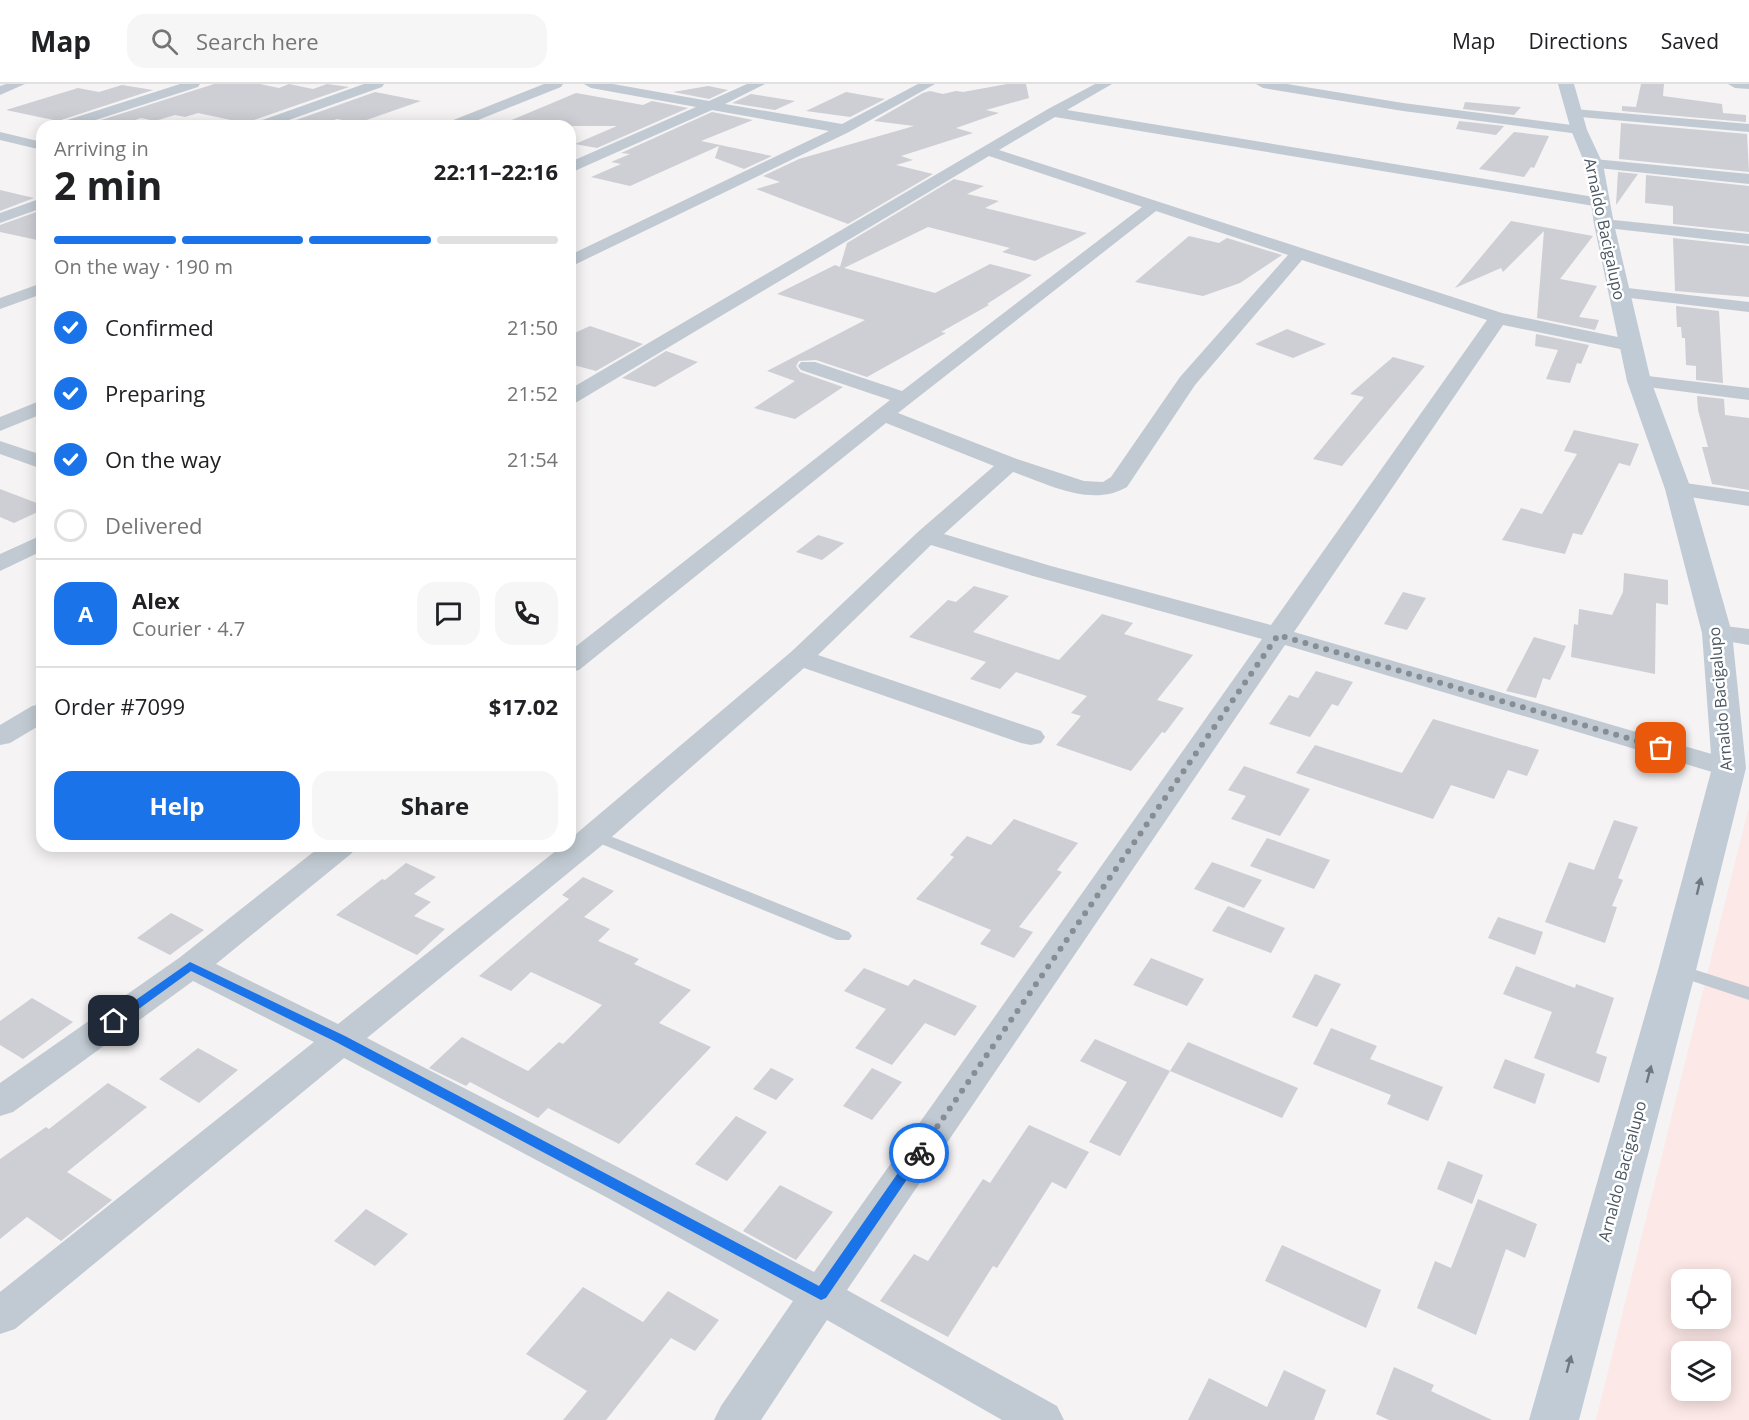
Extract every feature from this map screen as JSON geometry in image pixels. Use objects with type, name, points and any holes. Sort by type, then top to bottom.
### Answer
[{"type":"street","points":[[0,92],[18,84]]},
{"type":"street","points":[[81,120],[193,84]]},
{"type":"street","points":[[276,120],[376,84]]},
{"type":"street","points":[[466,120],[556,84]]},
{"type":"street","points":[[591,84],[844,129]]},
{"type":"street","points":[[576,165],[758,84]]},
{"type":"street","points":[[576,259],[844,129],[928,84]]},
{"type":"street","points":[[576,394],[1053,111],[1105,84]]},
{"type":"street","points":[[1263,84],[1403,108],[1579,130]]},
{"type":"street","name":"Arnaldo Bacigalupo","points":[[1554,1420],[1677,970],[1729,768],[1717,633],[1677,489],[1639,381],[1602,213],[1594,164],[1579,130],[1566,84]]},
{"type":"street","points":[[1735,84],[1749,85]]},
{"type":"street","points":[[142,86],[170,91]]},
{"type":"street","points":[[1053,111],[1749,239]]},
{"type":"street","points":[[1574,113],[1749,128]]},
{"type":"street","points":[[18,141],[36,135]]},
{"type":"street","points":[[0,136],[36,145]]},
{"type":"street","points":[[987,151],[1498,318],[1630,345]]},
{"type":"street","points":[[1594,164],[1749,179]]},
{"type":"street","points":[[0,218],[36,205]]},
{"type":"street","points":[[576,659],[904,398],[1154,205]]},
{"type":"street","points":[[883,415],[1078,488],[1093,490],[1109,488],[1119,482],[1187,381],[1299,253]]},
{"type":"street","points":[[0,304],[36,290]]},
{"type":"street","points":[[1619,292],[1749,308]]},
{"type":"street","points":[[736,1420],[1498,318]]},
{"type":"street","points":[[808,366],[904,398]]},
{"type":"street","points":[[1639,381],[1749,394]]},
{"type":"street","points":[[0,425],[36,409]]},
{"type":"street","points":[[0,447],[36,460]]},
{"type":"street","points":[[576,850],[801,658],[927,536],[1009,464]]},
{"type":"street","points":[[1677,489],[1749,499]]},
{"type":"street","points":[[927,536],[1042,571],[1278,635],[1729,768]]},
{"type":"street","points":[[0,564],[36,545]]},
{"type":"street","points":[[1717,633],[1749,637]]},
{"type":"street","points":[[801,658],[1031,737]]},
{"type":"street","points":[[0,737],[36,716]]},
{"type":"street","points":[[0,1102],[190,966],[334,852]]},
{"type":"street","points":[[0,1316],[574,852]]},
{"type":"street","points":[[190,966],[340,1039],[821,1294],[1042,1420]]},
{"type":"lane","points":[[595,835],[843,936]]},
{"type":"lane","points":[[1677,970],[1749,994]]},
{"type":"shaded area","points":[[1749,807],[1749,1420],[1596,1420]]},
{"type":"building","points":[[214,84],[260,84],[279,88],[289,84],[313,89],[327,84],[349,87],[254,120],[231,120],[198,113],[185,117],[175,115],[158,120],[141,118],[101,120]]},
{"type":"building","points":[[1007,84],[1026,84],[1029,98],[986,110],[999,113],[956,128],[973,133],[901,156],[913,160],[896,165],[933,174],[848,224],[756,189],[780,182],[763,176],[799,159],[914,126],[874,121],[923,93],[930,91],[943,94],[963,92]]},
{"type":"building","points":[[1641,84],[1664,84],[1663,96],[1722,104],[1723,113],[1746,115],[1746,122],[1622,111],[1622,106],[1636,107]]},
{"type":"building","points":[[122,85],[153,90],[61,120],[6,110],[78,88],[99,92]]},
{"type":"building","points":[[708,86],[728,90],[709,99],[673,92]]},
{"type":"building","points":[[375,92],[421,101],[367,120],[296,120]]},
{"type":"building","points":[[846,92],[885,99],[850,117],[806,111]]},
{"type":"building","points":[[576,93],[643,105],[652,101],[688,108],[597,148],[576,144],[617,126],[576,126],[576,120],[511,120]]},
{"type":"building","points":[[751,94],[795,101],[775,110],[732,103]]},
{"type":"building","points":[[1465,102],[1521,107],[1514,115],[1463,109]]},
{"type":"building","points":[[712,112],[753,120],[701,141],[772,156],[744,169],[715,158],[719,146],[630,186],[591,177],[621,164],[611,162],[630,154],[621,153]]},
{"type":"building","points":[[1459,121],[1504,126],[1496,135],[1456,129]]},
{"type":"building","points":[[1621,123],[1747,134],[1749,172],[1619,159]]},
{"type":"building","points":[[1514,132],[1549,136],[1534,168],[1531,167],[1524,177],[1479,169]]},
{"type":"building","points":[[1618,172],[1638,174],[1616,205]]},
{"type":"building","points":[[1646,175],[1749,186],[1749,232],[1673,224],[1673,206],[1645,203]]},
{"type":"building","points":[[954,179],[984,186],[967,194],[999,201],[985,208],[1087,233],[1035,261],[1002,252],[1010,248],[928,227],[844,268],[935,293],[990,264],[1032,275],[987,304],[989,305],[941,332],[946,333],[867,377],[816,360],[799,361],[796,366],[800,372],[843,387],[795,419],[754,408],[795,381],[767,371],[865,320],[777,294],[835,265],[840,267],[847,243]]},
{"type":"building","points":[[0,190],[34,198],[0,211]]},
{"type":"building","points":[[36,212],[36,240],[0,232],[0,225]]},
{"type":"building","points":[[1511,221],[1593,236],[1560,279],[1597,286],[1579,317],[1599,320],[1595,330],[1537,318],[1544,231],[1503,272],[1501,268],[1455,288]]},
{"type":"building","points":[[1189,236],[1219,243],[1227,238],[1282,255],[1240,283],[1203,296],[1135,282]]},
{"type":"building","points":[[1673,238],[1749,246],[1749,297],[1675,291]]},
{"type":"building","points":[[1676,306],[1719,311],[1723,383],[1696,380],[1696,366],[1686,365],[1685,338],[1682,338],[1681,327],[1677,327]]},
{"type":"building","points":[[590,326],[643,344],[596,371],[576,366],[576,332]]},
{"type":"building","points":[[1287,329],[1326,344],[1293,358],[1255,344]]},
{"type":"building","points":[[1536,334],[1589,345],[1581,364],[1577,363],[1570,383],[1546,379],[1558,350],[1535,346]]},
{"type":"building","points":[[666,351],[698,362],[655,387],[622,378]]},
{"type":"building","points":[[1393,357],[1425,366],[1342,466],[1313,459],[1364,397],[1350,394]]},
{"type":"building","points":[[1697,396],[1724,399],[1725,415],[1749,418],[1749,490],[1712,484],[1702,447],[1708,447],[1698,410]]},
{"type":"building","points":[[1574,430],[1639,444],[1630,466],[1619,463],[1582,535],[1573,533],[1565,554],[1502,540],[1521,508],[1542,514],[1577,454],[1564,451]]},
{"type":"building","points":[[0,489],[36,503],[36,513],[14,523],[0,517]]},
{"type":"building","points":[[818,535],[844,543],[822,560],[796,552]]},
{"type":"building","points":[[1624,573],[1668,580],[1668,605],[1656,603],[1655,674],[1571,657],[1574,624],[1578,625],[1579,609],[1612,615],[1623,592]]},
{"type":"building","points":[[974,586],[1009,596],[973,632],[1059,660],[1102,614],[1133,623],[1124,634],[1193,655],[1157,700],[1184,708],[1131,771],[1056,745],[1081,716],[1071,713],[1087,696],[1016,672],[1000,689],[970,679],[986,662],[909,637],[948,600],[956,602]]},
{"type":"building","points":[[1403,592],[1426,598],[1407,630],[1384,624]]},
{"type":"building","points":[[1534,637],[1566,646],[1550,680],[1543,678],[1536,698],[1506,691]]},
{"type":"building","points":[[1316,671],[1353,682],[1338,706],[1332,704],[1310,737],[1269,724],[1289,695],[1298,698]]},
{"type":"building","points":[[1433,719],[1539,750],[1527,776],[1508,770],[1494,799],[1451,785],[1433,819],[1296,773],[1315,745],[1402,773]]},
{"type":"building","points":[[1244,766],[1310,789],[1280,836],[1231,819],[1246,796],[1228,790]]},
{"type":"building","points":[[1014,819],[1078,843],[1057,870],[1062,872],[1019,927],[1033,932],[1014,958],[980,944],[991,930],[916,899],[954,857],[950,855],[967,836],[991,845]]},
{"type":"building","points":[[1614,820],[1638,827],[1618,878],[1623,880],[1612,906],[1617,907],[1605,943],[1545,922],[1569,862],[1594,870]]},
{"type":"building","points":[[1267,838],[1330,860],[1314,889],[1250,866]]},
{"type":"building","points":[[1212,862],[1262,880],[1244,908],[1194,889]]},
{"type":"building","points":[[406,863],[436,877],[414,894],[431,902],[414,916],[445,929],[417,955],[336,915]]},
{"type":"building","points":[[583,877],[614,891],[584,917],[610,929],[598,941],[639,959],[634,964],[691,990],[659,1023],[711,1047],[619,1144],[548,1108],[538,1118],[470,1082],[466,1086],[429,1068],[462,1037],[528,1071],[559,1042],[563,1044],[602,1005],[531,972],[511,991],[479,976],[569,899],[562,895]]},
{"type":"building","points":[[1228,906],[1285,928],[1271,953],[1212,931]]},
{"type":"building","points":[[171,913],[204,930],[170,955],[137,938]]},
{"type":"building","points":[[1498,917],[1543,932],[1535,955],[1488,938]]},
{"type":"building","points":[[1151,958],[1204,979],[1187,1006],[1133,985]]},
{"type":"building","points":[[1516,966],[1575,988],[1576,984],[1614,998],[1596,1053],[1607,1057],[1599,1083],[1534,1058],[1552,1012],[1503,994]]},
{"type":"building","points":[[864,968],[908,986],[914,979],[977,1006],[955,1036],[925,1023],[892,1065],[855,1048],[886,1009],[844,991]]},
{"type":"building","points":[[1315,974],[1341,984],[1317,1027],[1292,1017]]},
{"type":"building","points":[[32,998],[73,1022],[23,1059],[0,1045],[0,1021]]},
{"type":"building","points":[[1331,1028],[1377,1046],[1370,1059],[1443,1087],[1428,1121],[1387,1104],[1391,1095],[1313,1064]]},
{"type":"building","points":[[1095,1039],[1170,1071],[1120,1156],[1089,1142],[1127,1082],[1080,1061]]},
{"type":"building","points":[[1188,1042],[1298,1088],[1282,1118],[1170,1071]]},
{"type":"building","points":[[198,1048],[238,1070],[199,1103],[159,1079]]},
{"type":"building","points":[[1505,1059],[1545,1074],[1535,1104],[1493,1088]]},
{"type":"building","points":[[771,1068],[794,1079],[776,1100],[753,1089]]},
{"type":"building","points":[[872,1068],[902,1082],[872,1120],[843,1106]]},
{"type":"building","points":[[108,1083],[147,1107],[67,1172],[112,1200],[61,1241],[27,1217],[0,1239],[0,1159],[46,1127],[49,1129]]},
{"type":"building","points":[[736,1116],[767,1132],[727,1181],[695,1164]]},
{"type":"building","points":[[1029,1125],[1089,1152],[1066,1189],[1052,1182],[997,1268],[993,1266],[948,1337],[880,1301],[914,1254],[928,1261],[983,1179],[990,1183]]},
{"type":"building","points":[[1448,1161],[1483,1175],[1472,1204],[1437,1189]]},
{"type":"building","points":[[780,1185],[833,1212],[796,1260],[743,1231]]},
{"type":"building","points":[[1478,1199],[1537,1224],[1525,1258],[1506,1249],[1476,1335],[1417,1308],[1435,1261],[1451,1268]]},
{"type":"building","points":[[366,1209],[408,1234],[375,1266],[334,1241]]},
{"type":"building","points":[[1282,1245],[1381,1290],[1366,1328],[1265,1281]]},
{"type":"building","points":[[583,1287],[643,1322],[668,1291],[719,1320],[695,1351],[671,1338],[606,1420],[563,1420],[587,1391],[526,1354]]},
{"type":"building","points":[[1394,1367],[1434,1385],[1431,1391],[1492,1420],[1389,1420],[1376,1414]]},
{"type":"building","points":[[1284,1370],[1326,1390],[1314,1420],[1188,1420],[1209,1378],[1267,1407]]},
{"type":"way so far","points":[[919,1153],[1278,635],[1661,748]]},
{"type":"route","points":[[114,1021],[190,966],[340,1039],[821,1294],[919,1153]]}]
